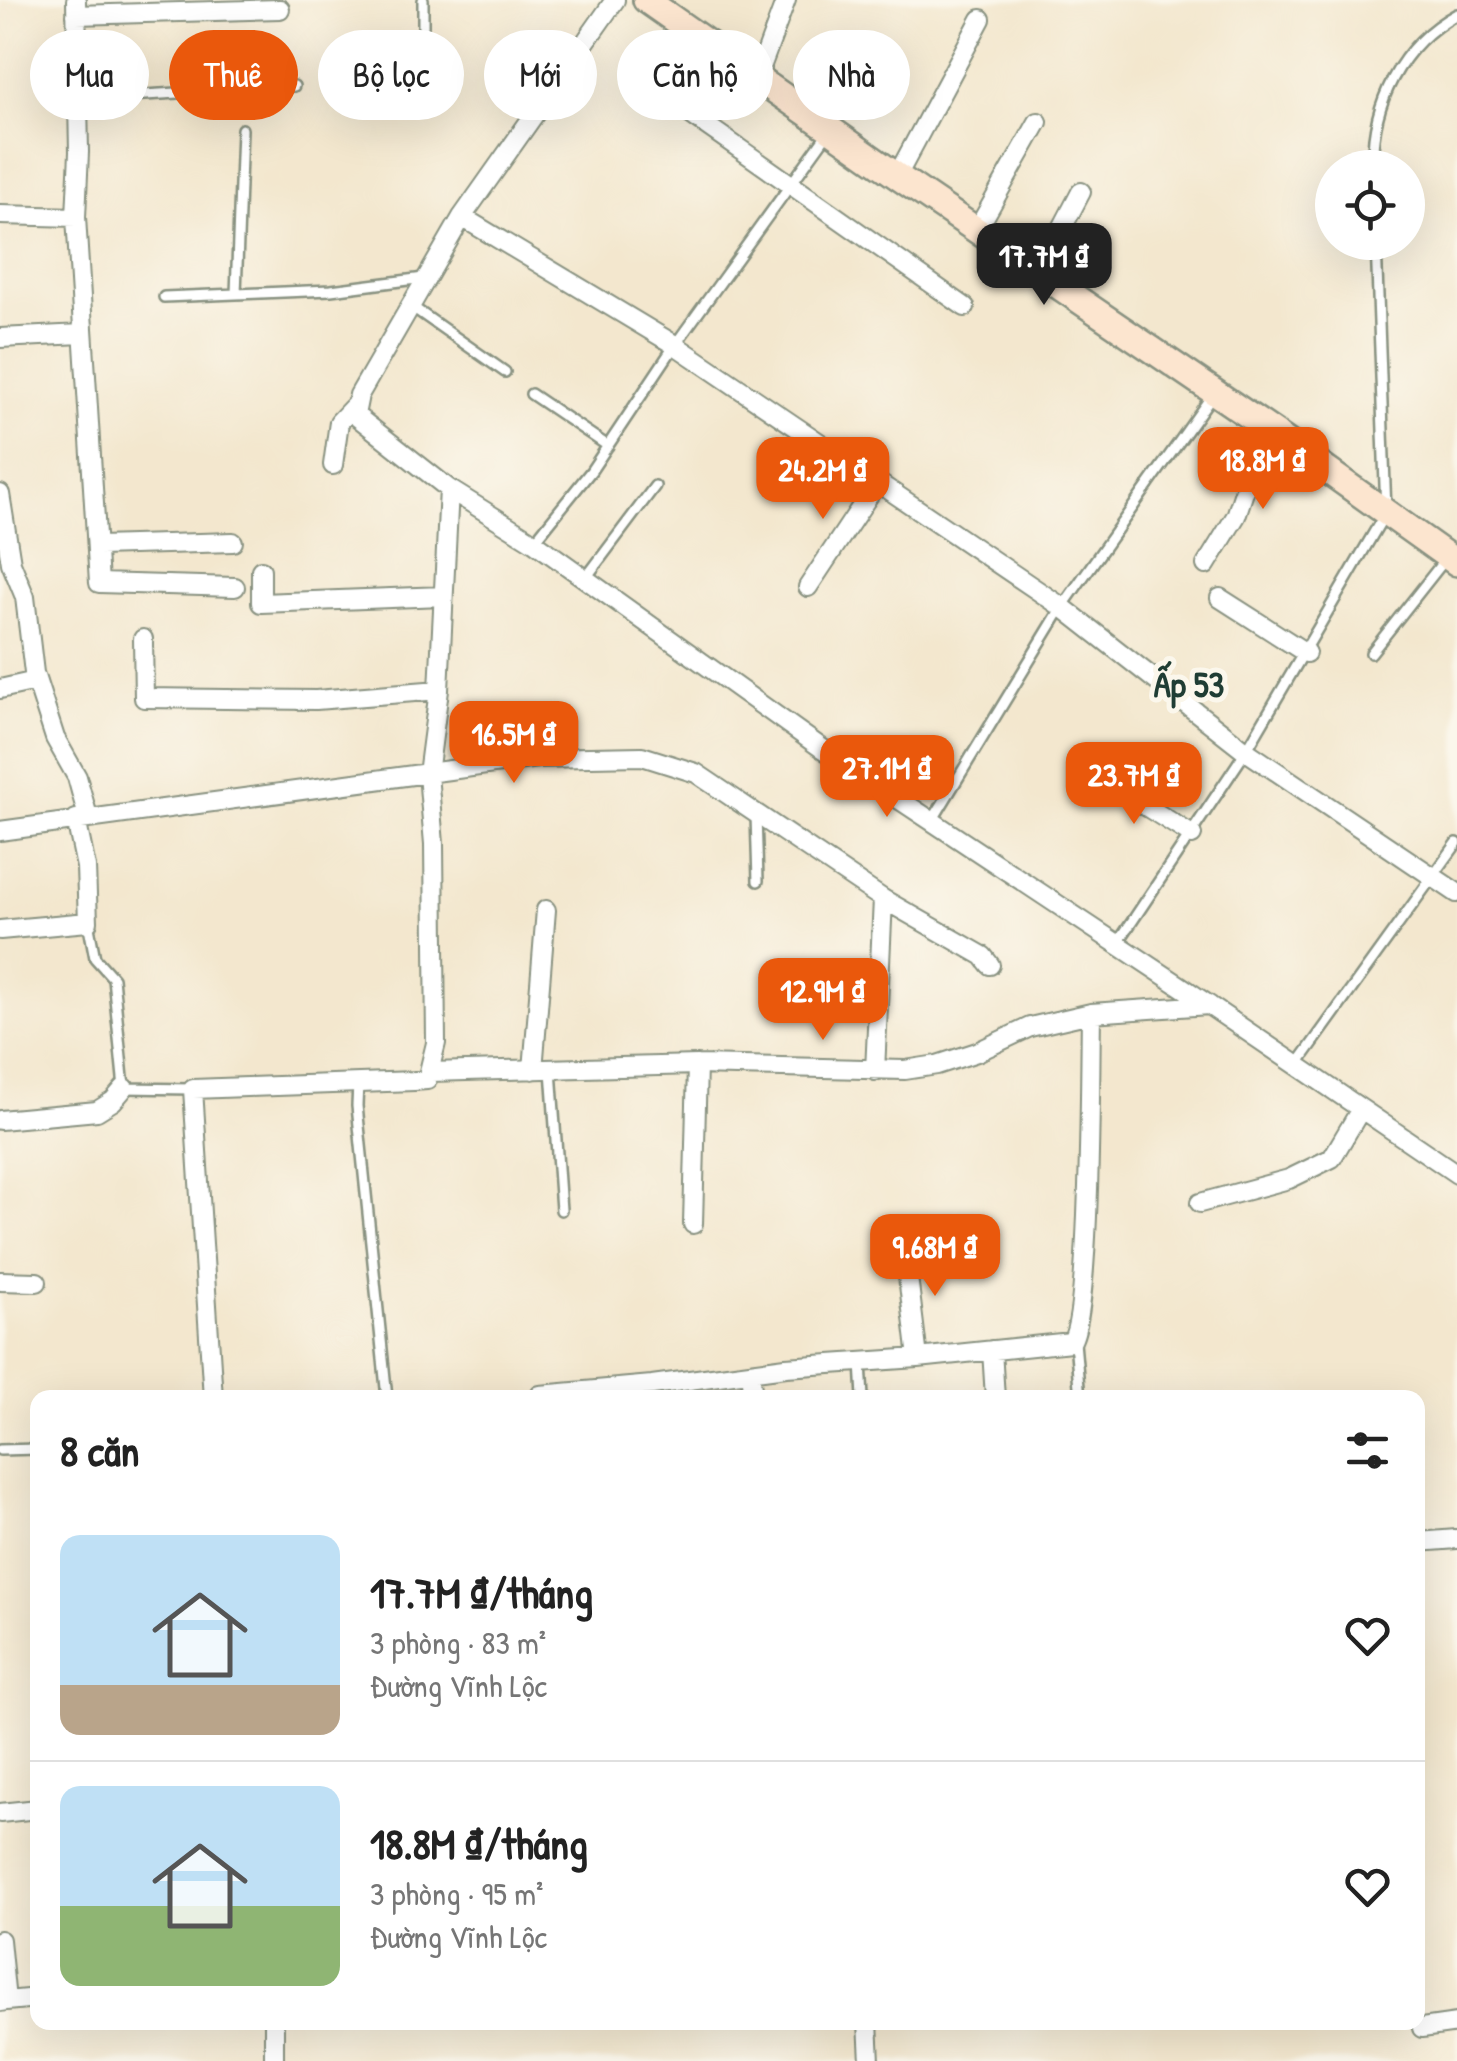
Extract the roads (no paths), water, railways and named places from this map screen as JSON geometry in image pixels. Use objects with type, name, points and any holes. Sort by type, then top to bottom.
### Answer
[{"type":"main road","points":[[658,4],[690,30]]},
{"type":"main road","points":[[773,89],[1276,434],[1452,560]]},
{"type":"street","points":[[615,0],[462,217],[358,403],[355,415],[448,490],[534,542],[820,747],[1457,1174]]},
{"type":"street","points":[[773,35],[786,0]]},
{"type":"street","points":[[76,8],[280,9]]},
{"type":"street","points":[[897,176],[981,19]]},
{"type":"street","points":[[78,120],[76,217],[100,583],[235,587]]},
{"type":"street","points":[[699,120],[965,306]]},
{"type":"street","points":[[976,230],[1038,122]]},
{"type":"street","points":[[1040,272],[1081,192]]},
{"type":"street","points":[[0,215],[76,217]]},
{"type":"street","points":[[462,217],[675,345],[1062,606],[1246,751],[1457,892]]},
{"type":"street","points":[[0,338],[82,334]]},
{"type":"street","points":[[333,465],[339,422],[358,403]]},
{"type":"street","points":[[1206,565],[1236,516],[1245,486],[1276,434]]},
{"type":"street","points":[[808,587],[877,483]]},
{"type":"street","points":[[212,1390],[193,1089],[428,1080],[436,1026],[434,844],[428,774],[439,690],[448,490]]},
{"type":"street","points":[[0,494],[11,563],[25,596],[36,681],[55,738],[77,778],[88,922],[0,930]]},
{"type":"street","points":[[99,546],[233,542]]},
{"type":"street","points":[[261,570],[261,603],[443,596]]},
{"type":"street","points":[[1220,598],[1306,653]]},
{"type":"street","points":[[143,638],[144,698],[316,700],[439,690]]},
{"type":"street","points":[[0,689],[36,681]]},
{"type":"street","points":[[0,831],[538,758],[642,756],[696,772],[883,898],[983,956],[990,965]]},
{"type":"street","points":[[1102,779],[1192,835]]},
{"type":"street","points":[[875,1071],[883,898]]},
{"type":"street","points":[[542,1070],[546,910]]},
{"type":"street","points":[[430,1072],[697,1065],[798,1065],[875,1071],[937,1065],[977,1052],[1030,1027],[1091,1013],[1210,1005]]},
{"type":"street","points":[[586,1390],[1062,1344],[1075,1339],[1080,1322],[1087,1203],[1091,1013]]},
{"type":"street","points":[[693,1224],[697,1065]]},
{"type":"street","points":[[0,1120],[98,1111],[124,1088]]},
{"type":"street","points":[[1200,1203],[1290,1180],[1332,1158],[1361,1109]]},
{"type":"street","points":[[904,1244],[918,1358]]},
{"type":"street","points":[[0,1281],[36,1282]]},
{"type":"street","points":[[992,1350],[995,1390]]},
{"type":"street","points":[[750,1372],[752,1390]]},
{"type":"street","points":[[1425,1542],[1457,1540]]},
{"type":"street","points":[[0,1812],[30,1810]]},
{"type":"street","points":[[0,1940],[3,2002],[30,1999]]},
{"type":"street","points":[[1425,2028],[1457,2023]]},
{"type":"street","points":[[274,2030],[274,2061]]},
{"type":"street","points":[[868,2030],[870,2061]]},
{"type":"lane","points":[[423,0],[423,28]]},
{"type":"lane","points":[[1372,150],[1372,137],[1394,70],[1438,24],[1457,14]]},
{"type":"lane","points":[[236,294],[242,129]]},
{"type":"lane","points":[[534,542],[608,446],[675,345],[830,130]]},
{"type":"lane","points":[[1117,944],[1246,751],[1386,512],[1377,260]]},
{"type":"lane","points":[[164,297],[331,290],[426,278]]},
{"type":"lane","points":[[411,306],[504,372]]},
{"type":"lane","points":[[932,821],[1062,606],[1215,392]]},
{"type":"lane","points":[[531,394],[608,446]]},
{"type":"lane","points":[[585,578],[655,486]]},
{"type":"lane","points":[[1371,653],[1452,560]]},
{"type":"lane","points":[[756,813],[758,881]]},
{"type":"lane","points":[[1297,1065],[1457,843]]},
{"type":"lane","points":[[88,922],[95,958],[112,978],[124,1088],[193,1089]]},
{"type":"lane","points":[[542,1070],[561,1210]]},
{"type":"lane","points":[[358,1083],[386,1390]]},
{"type":"lane","points":[[1075,1339],[1079,1390]]},
{"type":"lane","points":[[861,1362],[863,1390]]},
{"type":"lane","points":[[0,1450],[30,1449]]},
{"type":"district","name":"Ấp 53","points":[[1189,684]]}]
